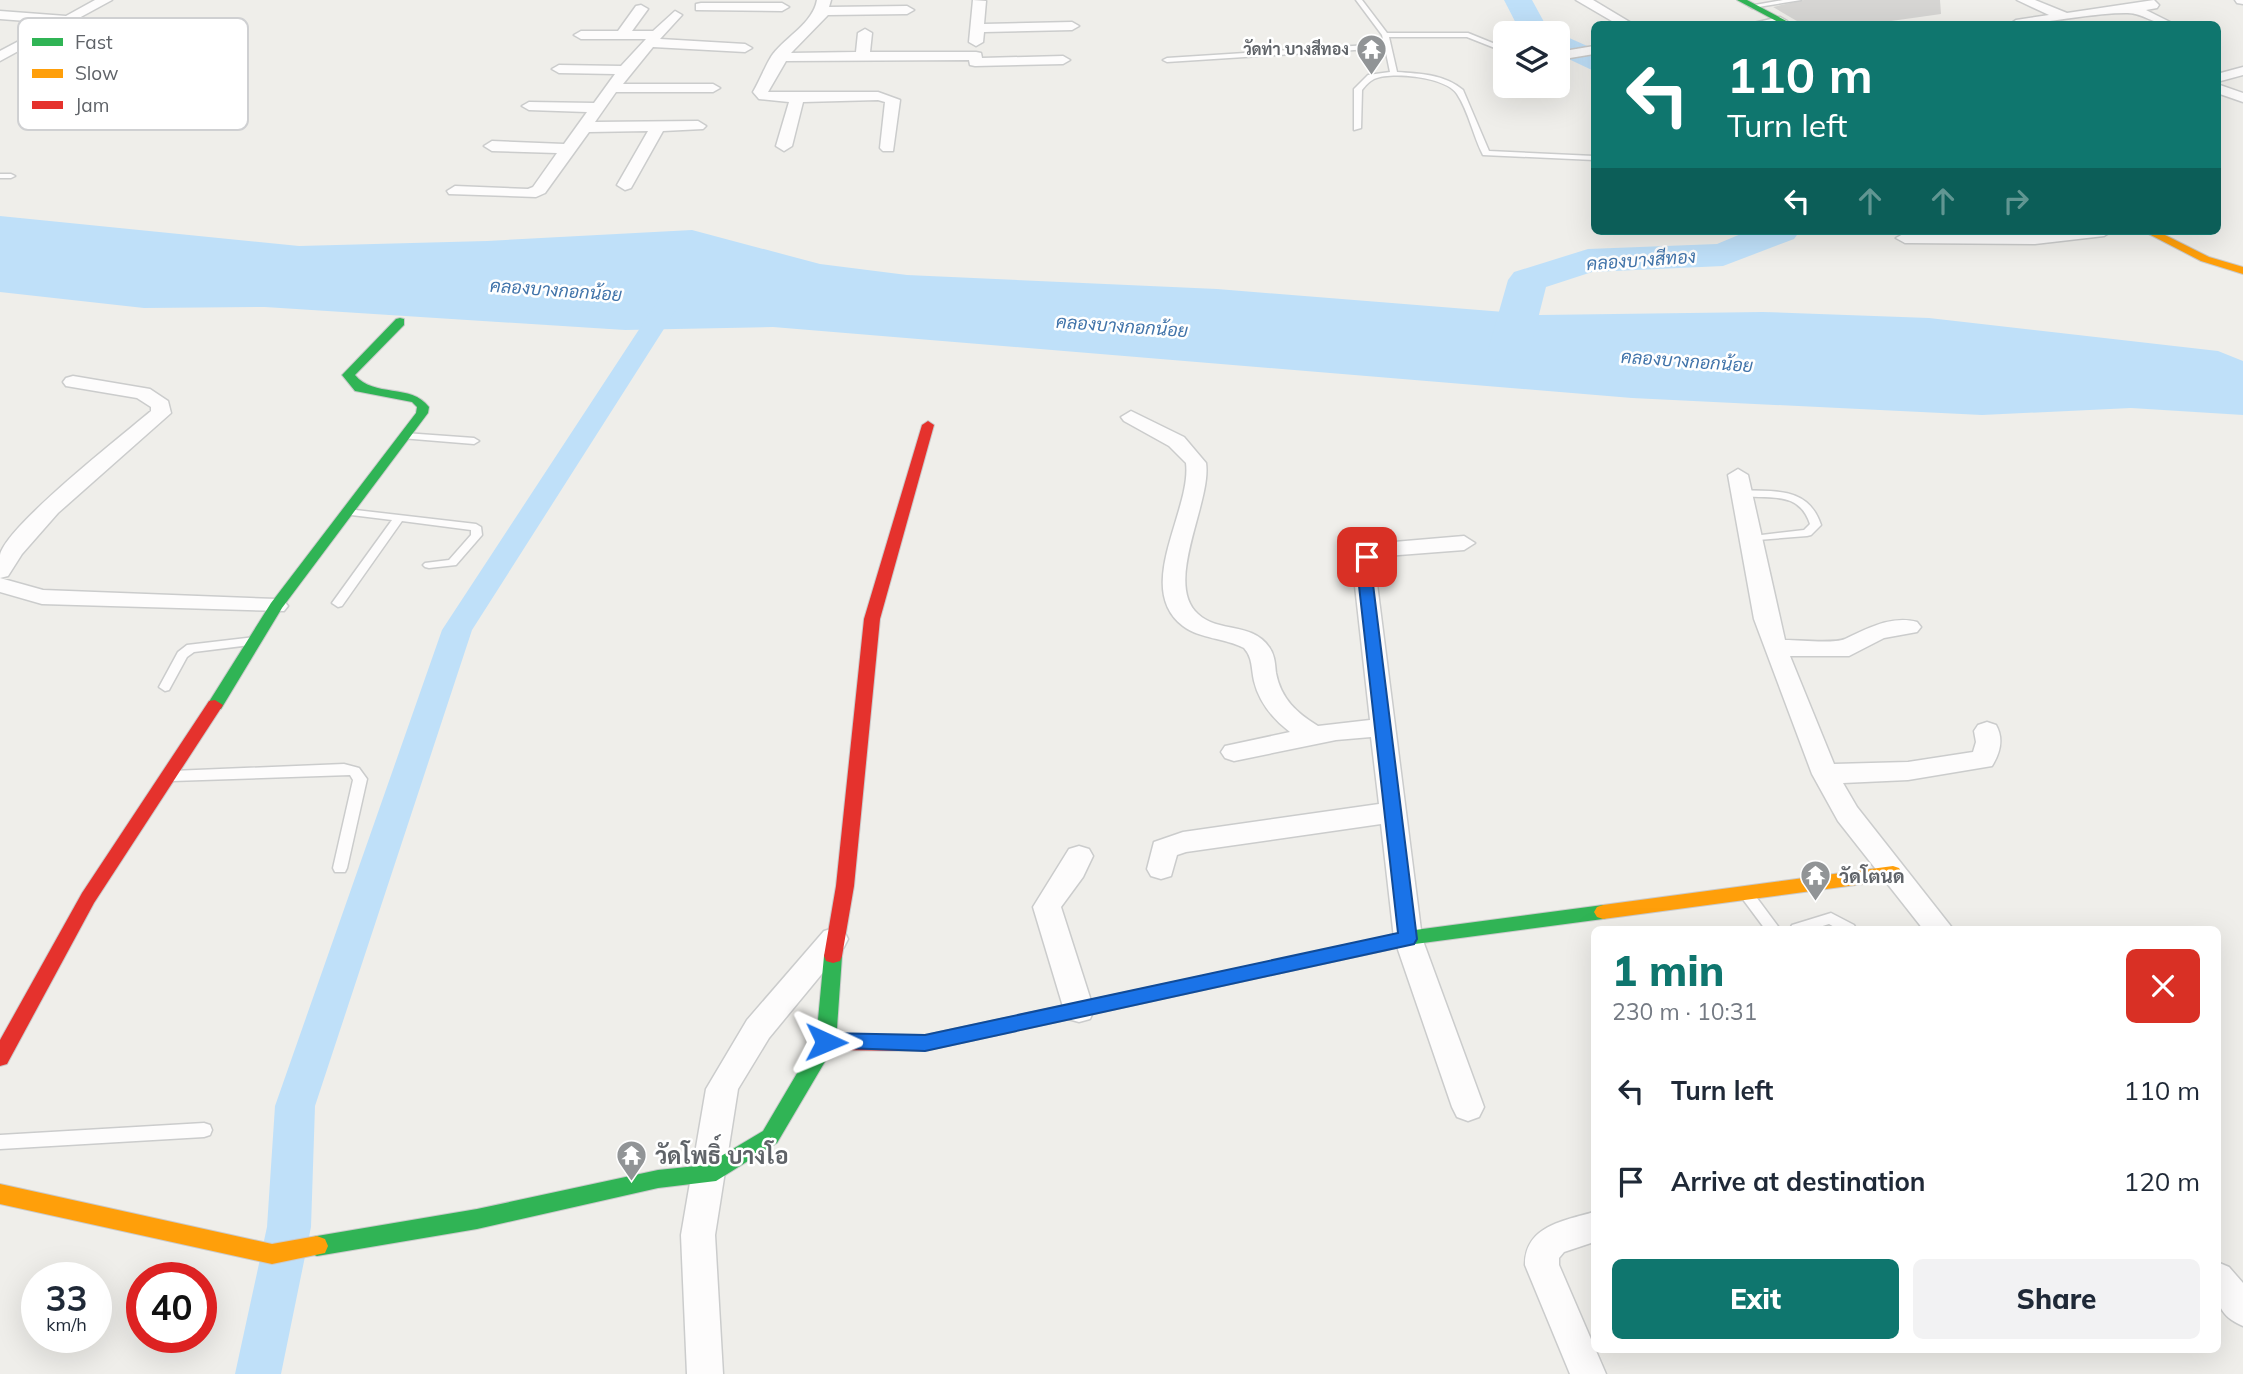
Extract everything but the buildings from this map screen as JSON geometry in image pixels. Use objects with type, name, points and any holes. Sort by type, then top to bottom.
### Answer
[{"type":"street","points":[[73,18],[105,0]]},
{"type":"street","points":[[1583,0],[1621,21]]},
{"type":"street","points":[[2024,0],[2062,21],[2152,5],[2147,0]]},
{"type":"street","points":[[975,64],[979,1]]},
{"type":"street","points":[[1747,3],[1782,21]]},
{"type":"street","points":[[455,191],[530,194],[542,187],[625,70],[675,15],[671,10],[680,5],[701,8],[782,7]]},
{"type":"street","points":[[888,148],[893,100],[878,96],[797,98],[764,96],[760,92],[778,57],[790,42],[821,16],[823,6],[907,10]]},
{"type":"street","points":[[622,35],[641,9]]},
{"type":"street","points":[[2133,9],[2160,21]]},
{"type":"street","points":[[0,15],[41,18]]},
{"type":"street","points":[[977,28],[1072,26]]},
{"type":"street","points":[[862,57],[865,33]]},
{"type":"street","points":[[581,35],[622,35],[745,48]]},
{"type":"street","points":[[0,47],[17,48]]},
{"type":"street","points":[[0,57],[17,48]]},
{"type":"street","points":[[1570,54],[1591,50]]},
{"type":"street","points":[[778,57],[921,56],[975,64],[1063,60]]},
{"type":"street","points":[[559,69],[625,70]]},
{"type":"street","points":[[2221,77],[2243,71]]},
{"type":"street","points":[[612,88],[713,88]]},
{"type":"street","points":[[2221,90],[2243,98]]},
{"type":"street","points":[[785,146],[797,98]]},
{"type":"street","points":[[529,106],[596,108]]},
{"type":"street","points":[[625,185],[658,126]]},
{"type":"street","points":[[584,127],[698,126]]},
{"type":"street","points":[[492,146],[568,149]]},
{"type":"street","points":[[1905,239],[2035,239],[2070,235]]},
{"type":"street","points":[[2156,235],[2205,259],[2243,271]]},
{"type":"street","points":[[0,1058],[88,898],[276,606],[422,413],[423,407],[416,400],[359,388],[351,382],[348,375],[400,322]]},
{"type":"street","points":[[0,570],[54,506],[161,413],[161,404],[143,394],[73,382]]},
{"type":"street","points":[[1131,417],[1178,443],[1196,464],[1196,480],[1176,553],[1175,584],[1182,610],[1188,618],[1209,630],[1246,638],[1261,652],[1270,697],[1287,717],[1315,736]]},
{"type":"street","points":[[0,1194],[272,1254],[322,1248],[477,1219],[658,1179],[709,1174],[770,1137],[826,1042],[834,939],[845,886],[872,620],[928,425]]},
{"type":"street","points":[[1739,484],[1775,648],[1825,774],[1847,814],[1936,926]]},
{"type":"street","points":[[1464,543],[1382,550],[1367,557],[1364,568],[1408,939],[1468,1107]]},
{"type":"street","points":[[0,585],[42,597],[276,606]]},
{"type":"street","points":[[1775,648],[1849,648],[1857,640],[1883,629],[1909,627]]},
{"type":"street","points":[[1234,752],[1315,736],[1382,728]]},
{"type":"street","points":[[1825,774],[1908,771],[1983,760],[1989,742],[1987,731]]},
{"type":"street","points":[[1161,869],[1164,849],[1183,842],[1394,812]]},
{"type":"street","points":[[1079,856],[1076,868],[1056,888],[1047,907],[1079,1010]]},
{"type":"street","points":[[826,1042],[925,1043],[1408,939],[1893,873]]},
{"type":"street","points":[[705,1374],[698,1235],[709,1174],[715,1118],[722,1089],[732,1066],[766,1018],[834,939]]},
{"type":"street","points":[[1588,1374],[1542,1265],[1542,1253],[1553,1240],[1591,1228]]},
{"type":"street","points":[[2221,1283],[2243,1309]]},
{"type":"lane","points":[[1359,0],[1385,35],[1394,74]]},
{"type":"lane","points":[[1747,3],[1798,0]]},
{"type":"lane","points":[[1385,35],[1468,35],[1493,45]]},
{"type":"lane","points":[[1167,60],[1386,46]]},
{"type":"lane","points":[[1357,128],[1358,89],[1363,82],[1377,75],[1428,76],[1453,85],[1460,92],[1486,153],[1591,158]]},
{"type":"lane","points":[[0,176],[11,176]]},
{"type":"lane","points":[[405,436],[474,441]]},
{"type":"lane","points":[[1739,484],[1804,501],[1813,510],[1816,525],[1807,533],[1749,539]]},
{"type":"lane","points":[[347,512],[476,527],[477,535],[452,563],[429,565]]},
{"type":"lane","points":[[338,603],[399,517]]},
{"type":"lane","points":[[165,687],[182,655],[191,648],[256,640]]},
{"type":"lane","points":[[168,776],[354,771],[360,779],[340,868]]},
{"type":"lane","points":[[1746,893],[1771,926]]},
{"type":"lane","points":[[1806,926],[1831,918],[1844,926]]},
{"type":"lane","points":[[0,1142],[204,1129]]},
{"type":"water","name":"คลองบางกอกน้อย","points":[[0,216],[299,246],[487,241],[692,230],[820,264],[907,275],[1217,289],[1540,315],[1763,312],[1929,318],[2218,351],[2243,361],[2243,415],[2131,408],[1982,415],[1632,398],[773,327],[625,330],[265,307],[144,308],[0,292]]},
{"type":"waterway","name":"คลองบางสีทอง","points":[[1518,0],[1528,21]]},
{"type":"waterway","name":"คลองบางสีทอง","points":[[1570,49],[1591,60]]},
{"type":"waterway","name":"คลองบางสีทอง","points":[[1509,350],[1528,280],[1588,261],[1723,255],[1771,235]]},
{"type":"waterway","points":[[258,1374],[289,1227],[295,1106],[457,630],[671,299]]},
{"type":"traffic: fast","points":[[1741,0],[1782,21]]},
{"type":"traffic: fast","points":[[215,705],[276,606],[422,413],[423,407],[416,399],[359,388],[348,375],[400,322]]},
{"type":"traffic: fast","points":[[1263,970],[1415,937],[1603,912]]},
{"type":"traffic: fast","points":[[317,1246],[477,1219],[658,1179],[709,1174],[770,1137],[826,1042],[833,956]]},
{"type":"traffic: slow","points":[[2156,235],[2205,259],[2243,271]]},
{"type":"traffic: slow","points":[[1603,912],[1893,873]]},
{"type":"traffic: slow","points":[[0,1194],[272,1254],[317,1246]]},
{"type":"traffic: jam","points":[[833,956],[845,886],[872,619],[928,425]]},
{"type":"traffic: jam","points":[[0,1058],[88,898],[215,705]]},
{"type":"traffic: jam","points":[[826,1042],[925,1043],[1263,970]]},
{"type":"place","name":"วัดท่า บางสีทอง","points":[[1372,76]]},
{"type":"place","name":"วัดโตนด","points":[[1816,903]]},
{"type":"place","name":"วัดโพธิ์ บางโอ","points":[[632,1182]]},
{"type":"route","points":[[826,1042],[925,1043],[1408,939],[1364,568],[1367,557]]}]
